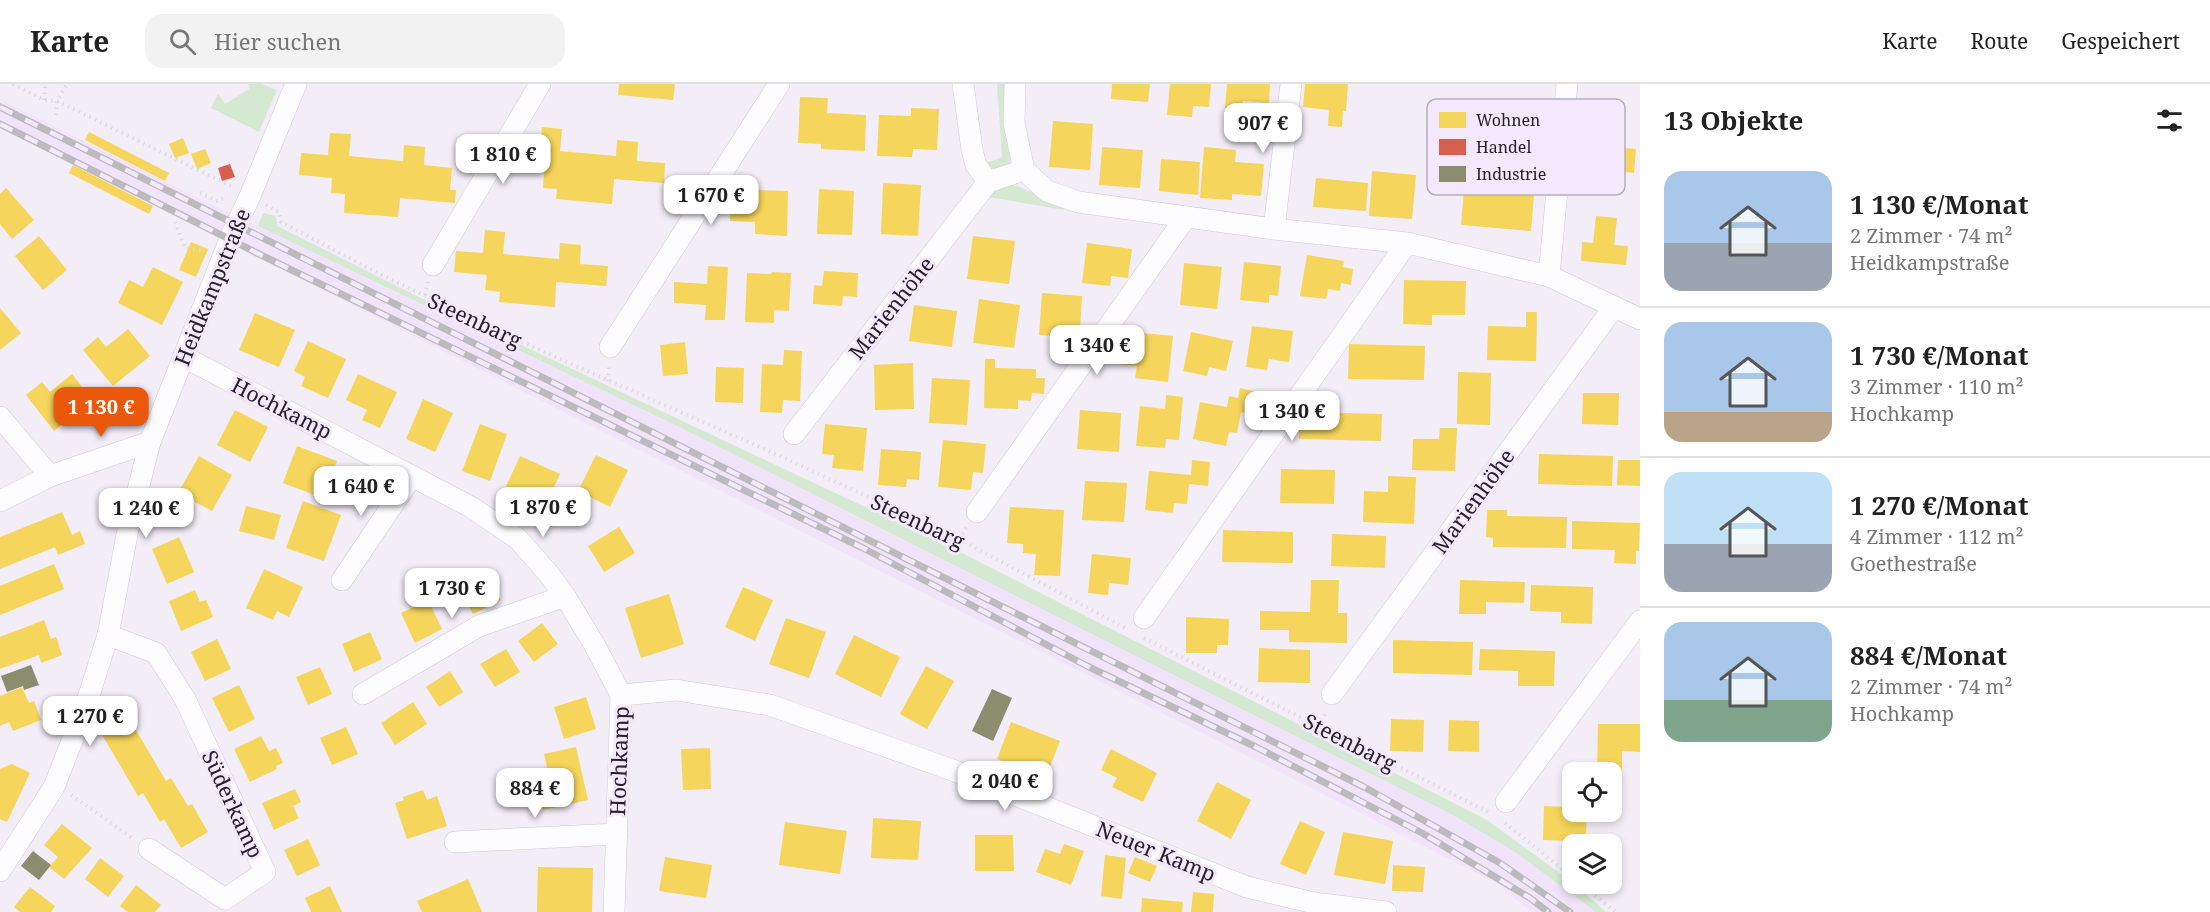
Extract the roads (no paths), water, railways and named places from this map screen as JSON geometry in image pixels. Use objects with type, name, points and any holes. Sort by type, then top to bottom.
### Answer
[{"type":"street","name":"Heidkampstraße","points":[[0,871],[54,787],[86,705],[108,635],[128,529],[150,442],[236,225],[246,194],[296,84]]},
{"type":"street","points":[[433,265],[540,84]]},
{"type":"street","points":[[610,347],[779,84]]},
{"type":"street","points":[[963,84],[972,150],[976,165],[988,182],[1024,170]]},
{"type":"street","points":[[1015,84],[1014,123],[1024,170],[1047,191],[1078,202],[1274,229],[1407,243],[1549,276],[1640,319]]},
{"type":"street","points":[[1274,229],[1291,84]]},
{"type":"street","points":[[1566,99],[1567,84]]},
{"type":"street","name":"Marienhöhe","points":[[794,434],[988,182]]},
{"type":"street","points":[[1549,276],[1557,195]]},
{"type":"street","points":[[977,512],[1186,217]]},
{"type":"street","points":[[1140,629],[1407,243]]},
{"type":"street","name":"Marienhöhe","points":[[1332,694],[1614,307]]},
{"type":"street","name":"Hochkamp","points":[[184,357],[471,507],[518,538],[548,573],[565,596],[621,695],[614,912]]},
{"type":"street","points":[[0,417],[50,476]]},
{"type":"street","points":[[0,501],[50,476],[150,442]]},
{"type":"street","points":[[342,580],[412,476]]},
{"type":"street","points":[[363,694],[479,626],[565,596]]},
{"type":"street","points":[[1506,802],[1640,621]]},
{"type":"street","name":"Süderkamp","points":[[108,635],[156,653],[185,699],[265,872],[225,899],[149,849]]},
{"type":"street","name":"Neuer Kamp","points":[[621,695],[676,690],[770,705],[955,771],[1247,887],[1314,903],[1386,912]]},
{"type":"street","name":"Hochkamp","points":[[455,842],[617,834]]},
{"type":"railway","points":[[0,107],[1364,787],[1500,863],[1570,912]]},
{"type":"railway","points":[[0,124],[261,255],[863,548],[1087,666],[1256,747],[1422,833],[1530,898],[1548,912]]}]
